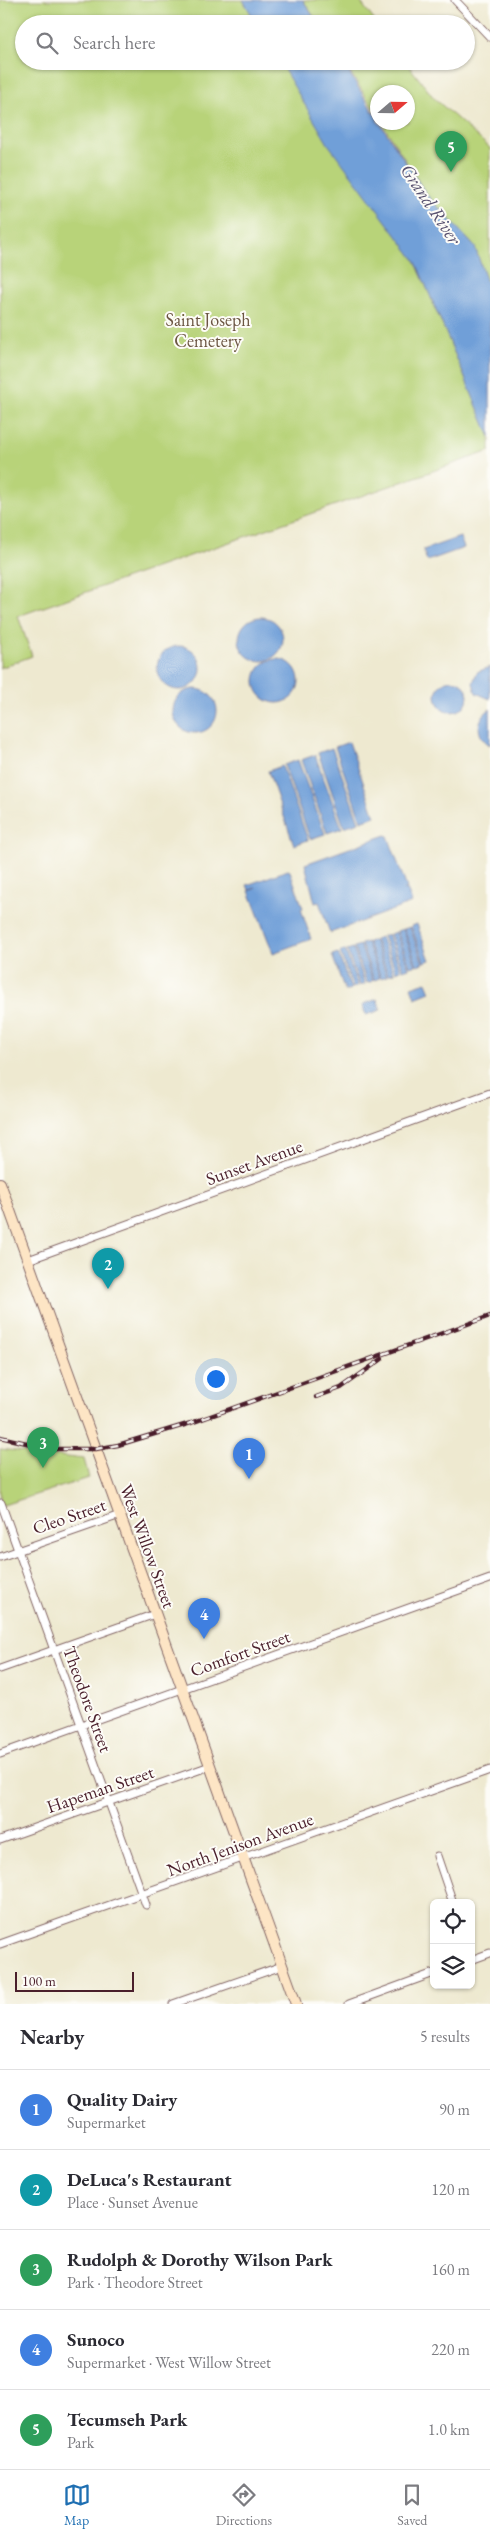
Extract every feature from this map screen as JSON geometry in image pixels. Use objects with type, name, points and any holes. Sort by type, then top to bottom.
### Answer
[{"type":"street","points":[[455,0],[470,15]]},
{"type":"street","points":[[475,19],[489,33]]},
{"type":"street","name":"Sunset Avenue","points":[[28,1260],[490,1093]]},
{"type":"street","name":"West Willow Street","points":[[0,1183],[296,2004]]},
{"type":"street","name":"Theodore Street","points":[[1,1503],[146,1906]]},
{"type":"street","name":"Cleo Street","points":[[0,1557],[120,1515]]},
{"type":"street","name":"Comfort Street","points":[[0,1754],[490,1579]]},
{"type":"street","points":[[0,1669],[156,1614]]},
{"type":"street","name":"Hapeman Street","points":[[0,1840],[210,1766]]},
{"type":"street","name":"North Jenison Avenue","points":[[0,1944],[244,1859],[490,1770]]},
{"type":"street","points":[[437,1856],[452,1899]]},
{"type":"street","points":[[475,1956],[490,1953]]},
{"type":"street","points":[[173,2004],[181,2003],[282,1966]]},
{"type":"street","points":[[349,2004],[430,1974]]},
{"type":"green space","name":"Saint Joseph Cemetery","points":[[0,0],[243,0],[252,15],[15,15],[15,70],[284,70],[329,144],[415,260],[490,437],[490,451],[18,616],[32,656],[0,668]]},
{"type":"green space","points":[[303,0],[359,0],[370,15],[313,15]]},
{"type":"green space","points":[[349,70],[412,70],[434,98],[490,148],[490,292],[475,247],[427,195],[386,130],[415,130],[415,85],[370,85],[370,103]]},
{"type":"green space","points":[[0,1449],[84,1459],[89,1478],[0,1506]]},
{"type":"water","points":[[243,0],[303,0],[312,15],[252,15]]},
{"type":"water","name":"Grand River","points":[[284,70],[348,70],[370,107],[370,130],[385,130],[427,195],[475,247],[490,292],[490,437],[415,260],[328,144]]},
{"type":"water","points":[[460,537],[464,548],[427,561],[423,550]]},
{"type":"water","points":[[261,617],[273,621],[279,627],[283,639],[279,651],[273,657],[261,661],[249,657],[243,651],[239,639],[243,627],[249,621]]},
{"type":"water","points":[[179,646],[191,650],[197,656],[201,668],[197,680],[191,686],[179,690],[167,686],[161,680],[157,668],[161,656],[167,650]]},
{"type":"water","points":[[277,659],[289,663],[295,669],[299,681],[295,693],[289,699],[277,703],[265,699],[259,693],[255,681],[259,669],[265,663]]},
{"type":"water","points":[[490,667],[490,699],[476,693],[473,683],[477,672]]},
{"type":"water","points":[[452,680],[464,684],[468,696],[464,708],[452,712],[440,708],[436,696],[440,684]]},
{"type":"water","points":[[195,689],[207,693],[213,699],[217,711],[213,723],[207,729],[195,733],[183,729],[177,723],[173,711],[177,699],[183,693]]},
{"type":"water","points":[[490,709],[490,745],[482,737],[479,727],[485,713]]},
{"type":"water","points":[[349,742],[375,816],[361,821],[335,747]]},
{"type":"water","points":[[332,748],[359,822],[344,827],[318,753]]},
{"type":"water","points":[[315,755],[342,828],[327,833],[301,760]]},
{"type":"water","points":[[298,760],[325,834],[310,839],[284,765]]},
{"type":"water","points":[[282,766],[308,840],[294,845],[268,771]]},
{"type":"water","points":[[386,835],[407,888],[404,890],[407,889],[412,903],[330,933],[319,902],[315,903],[305,864]]},
{"type":"water","points":[[288,870],[303,908],[301,909],[311,939],[273,953],[249,891],[256,888],[249,890],[247,885]]},
{"type":"water","points":[[417,924],[430,960],[424,962],[411,926]]},
{"type":"water","points":[[410,927],[423,963],[417,965],[404,929]]},
{"type":"water","points":[[403,929],[416,965],[410,967],[397,931]]},
{"type":"water","points":[[396,932],[409,968],[403,970],[390,934]]},
{"type":"water","points":[[388,934],[401,970],[396,972],[383,936]]},
{"type":"water","points":[[381,937],[394,973],[388,975],[375,939]]},
{"type":"water","points":[[374,940],[387,976],[381,978],[368,942]]},
{"type":"water","points":[[367,942],[380,978],[374,980],[361,944]]},
{"type":"water","points":[[360,945],[373,981],[367,983],[354,947]]},
{"type":"water","points":[[353,948],[365,984],[360,986],[347,950]]},
{"type":"water","points":[[345,950],[358,986],[353,988],[340,952]]},
{"type":"water","points":[[338,953],[351,989],[345,991],[332,955]]},
{"type":"water","points":[[426,982],[430,992],[415,998],[411,987]]},
{"type":"water","points":[[377,999],[381,1010],[366,1015],[362,1005]]},
{"type":"railway","points":[[0,1437],[53,1449],[96,1449],[118,1445],[191,1423],[490,1316]]},
{"type":"railway","points":[[316,1397],[341,1388],[382,1359]]},
{"type":"place","name":"Tecumseh Park","points":[[451,172]]},
{"type":"place","name":"DeLuca's Restaurant","points":[[108,1289]]},
{"type":"place","name":"Rudolph & Dorothy Wilson Park","points":[[43,1468]]},
{"type":"place","name":"Quality Dairy","points":[[249,1479]]},
{"type":"place","name":"Sunoco","points":[[204,1639]]}]
